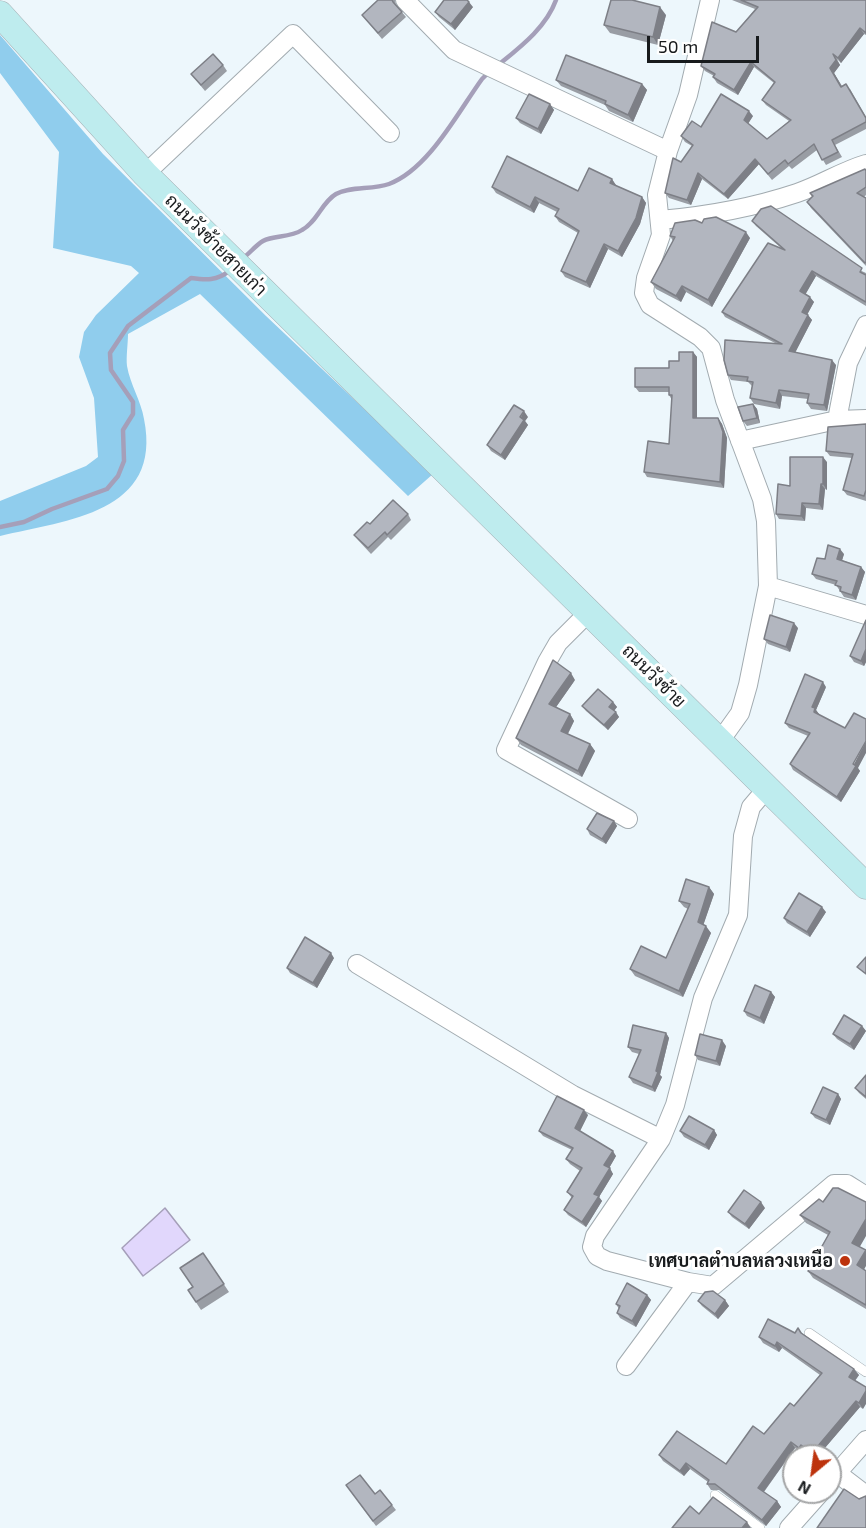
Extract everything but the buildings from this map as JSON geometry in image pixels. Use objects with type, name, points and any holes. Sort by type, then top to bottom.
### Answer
[{"type":"main road","name":"ถนนวังซ้ายสายเก่า","points":[[0,15],[145,174],[441,466]]},
{"type":"main road","name":"ถนนวังซ้าย","points":[[441,466],[866,886]]},
{"type":"street","points":[[405,0],[454,50],[668,151]]},
{"type":"street","points":[[710,0],[688,95],[668,151],[657,195],[662,235],[646,278],[644,293],[650,305],[700,337],[711,348],[725,400],[762,499],[766,521],[768,586],[740,713],[720,741]]},
{"type":"street","points":[[145,174],[293,34],[390,133]]},
{"type":"street","points":[[660,220],[705,216],[752,206],[799,192],[866,164]]},
{"type":"street","points":[[837,420],[848,363],[866,325]]},
{"type":"street","points":[[740,441],[837,420],[866,419]]},
{"type":"street","points":[[768,586],[866,615]]},
{"type":"street","points":[[589,612],[558,643],[506,750],[628,819]]},
{"type":"street","points":[[768,788],[751,807],[743,836],[738,915],[703,998],[675,1105],[661,1139],[596,1236],[592,1247],[597,1256],[607,1261],[712,1286],[834,1184],[847,1184],[866,1196]]},
{"type":"street","points":[[357,964],[573,1095],[661,1139]]},
{"type":"street","points":[[626,1366],[688,1282]]},
{"type":"street","points":[[842,1468],[866,1440]]},
{"type":"street","points":[[842,1482],[866,1495]]},
{"type":"street","points":[[789,1528],[810,1504]]},
{"type":"lane","points":[[808,1333],[866,1372]]},
{"type":"lane","points":[[716,1495],[760,1528]]},
{"type":"shaded area","points":[[0,35],[103,154],[266,316],[433,474],[408,496],[200,294],[128,334],[127,366],[144,419],[146,450],[139,475],[124,493],[104,507],[80,517],[0,536],[0,501],[86,466],[98,457],[94,398],[79,357],[84,332],[96,315],[139,273],[131,266],[53,248],[59,152],[0,73]]},
{"type":"shaded area","points":[[165,1208],[190,1240],[143,1276],[122,1248]]},
{"type":"waterway","points":[[497,66],[523,45],[539,28],[546,20],[556,0]]},
{"type":"waterway","points":[[242,259],[263,241],[297,233],[307,226],[336,194],[348,190],[382,186],[403,177],[430,153],[490,71]]},
{"type":"waterway","points":[[0,527],[24,522],[107,489],[118,476],[124,461],[123,430],[133,414],[133,402],[111,370],[110,353],[128,326],[191,278],[211,279],[220,277],[229,271]]},
{"type":"place","name":"เทศบาลตำบลหลวงเหนือ","points":[[845,1261]]}]
